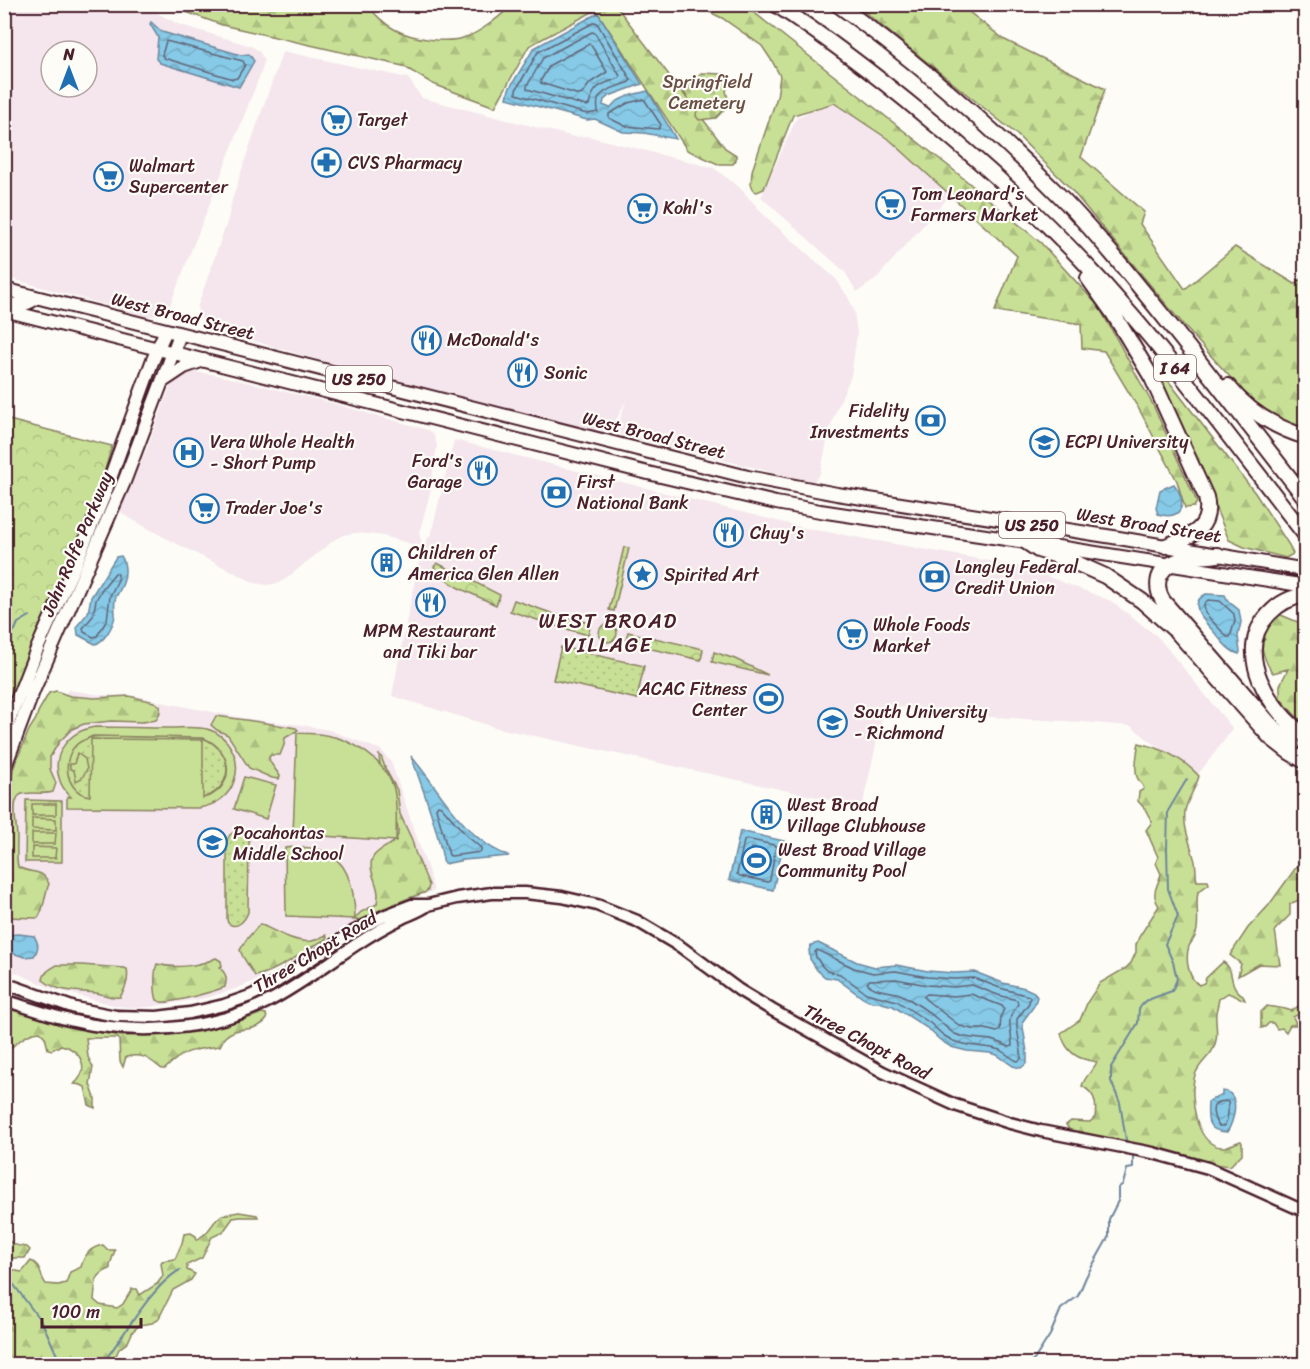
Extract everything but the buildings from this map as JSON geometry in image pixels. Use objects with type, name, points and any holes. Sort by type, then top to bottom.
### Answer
[{"type":"highway","name":"I 64","points":[[775,4],[824,37],[908,101],[1032,209],[1134,318],[1185,380],[1305,536]]},
{"type":"highway","name":"I 64","points":[[837,4],[970,110],[1061,197],[1103,243],[1180,336],[1305,499]]},
{"type":"highway","points":[[1032,209],[1060,247],[1104,299],[1139,355],[1169,412],[1204,492],[1208,509],[1201,527],[1192,535],[1166,546]]},
{"type":"highway","points":[[1180,336],[1244,403],[1274,424],[1305,437]]},
{"type":"highway","points":[[1026,542],[1038,550],[1067,559],[1105,576],[1142,601],[1177,632],[1266,733],[1305,762]]},
{"type":"highway","points":[[1218,555],[1178,560],[1168,565],[1162,571],[1158,582],[1162,601],[1270,724],[1305,753]]},
{"type":"highway","points":[[1305,595],[1288,599],[1267,615],[1257,631],[1254,646],[1258,675],[1270,700],[1284,719],[1305,736]]},
{"type":"main road","name":"West Broad Street","points":[[4,289],[748,477],[837,494],[1305,570]]},
{"type":"main road","points":[[4,308],[26,304],[36,297]]},
{"type":"main road","name":"West Broad Street","points":[[4,308],[767,501],[1305,586]]},
{"type":"main road","name":"John Rolfe Parkway","points":[[4,733],[30,665],[103,498],[166,330]]},
{"type":"main road","name":"John Rolfe Parkway","points":[[4,769],[34,689],[124,482],[180,334]]},
{"type":"main road","points":[[161,382],[184,367],[204,360]]},
{"type":"main road","name":"Three Chopt Road","points":[[4,983],[75,1008],[105,1014],[147,1017],[190,1013],[250,996],[283,979],[363,926],[412,905],[429,905],[476,895],[525,893],[562,897],[612,910],[637,921],[666,937],[739,990],[771,1010],[883,1072],[946,1101],[1041,1131],[1153,1153],[1200,1165],[1305,1212]]},
{"type":"main road","name":"Three Chopt Road","points":[[4,1000],[66,1019],[100,1026],[160,1029],[201,1024],[233,1016],[269,1001],[376,932],[429,905]]},
{"type":"shaded area","points":[[4,5],[142,5],[178,24],[251,46],[259,51],[264,60],[170,305],[154,316],[145,316],[5,277]]},
{"type":"shaded area","points":[[287,52],[408,78],[422,98],[574,137],[587,136],[714,168],[739,187],[766,217],[836,279],[854,311],[857,334],[851,376],[830,428],[820,474],[814,481],[808,483],[623,436],[617,429],[626,400],[605,442],[509,417],[444,393],[210,329],[201,319],[197,308],[282,53]]},
{"type":"shaded area","points":[[834,103],[891,141],[950,195],[875,280],[857,292],[845,272],[761,197],[797,117]]},
{"type":"shaded area","name":"WEST BROAD VILLAGE","points":[[191,372],[213,374],[328,402],[428,430],[433,434],[437,445],[430,493],[419,534],[423,546],[431,534],[454,440],[805,528],[1023,567],[1111,601],[1158,637],[1233,729],[1196,777],[1131,726],[955,715],[885,705],[862,807],[498,728],[392,696],[422,547],[383,536],[355,533],[343,535],[287,578],[279,583],[267,585],[255,583],[169,540],[121,512],[121,507],[170,387],[178,379]]},
{"type":"shaded area","name":"Pocahontas Middle School","points":[[68,690],[102,695],[138,696],[254,720],[329,730],[381,750],[391,762],[434,891],[372,914],[306,949],[260,979],[206,998],[149,1007],[117,1006],[53,989],[5,968],[4,815],[54,710]]},
{"type":"green space","points":[[170,5],[367,5],[383,21],[401,33],[449,40],[477,32],[511,5],[620,5],[616,6],[725,148],[736,155],[736,160],[733,164],[718,164],[687,150],[596,10],[529,46],[495,107],[433,84],[403,66],[222,25]]},
{"type":"green space","points":[[686,5],[741,5],[752,11],[951,168],[1041,243],[1099,307],[1153,405],[1197,502],[1194,507],[1185,508],[1177,481],[1140,411],[1104,351],[1082,348],[1081,324],[995,311],[1017,256],[891,141],[834,103],[793,115],[764,189],[754,191],[751,184],[752,171],[777,97],[780,76],[762,46],[722,18],[701,8]]},
{"type":"green space","points":[[856,5],[960,5],[1005,40],[1105,89],[1081,157],[1144,212],[1140,224],[1185,289],[1235,247],[1295,284],[1305,276],[1305,427],[1291,423],[1268,411],[1248,397],[1185,327],[1069,187],[1015,133]]},
{"type":"green space","name":"Springfield Cemetery","points":[[701,73],[722,74],[729,84],[726,91],[727,106],[716,118],[699,120],[696,116],[697,108],[691,104],[684,92]]},
{"type":"green space","points":[[1160,370],[1255,493],[1293,554],[1286,558],[1244,547],[1229,540],[1157,374]]},
{"type":"green space","points":[[5,419],[112,446],[83,528],[37,631],[5,714]]},
{"type":"green space","points":[[624,547],[629,548],[614,611],[609,610]]},
{"type":"green space","points":[[437,563],[500,595],[496,605],[457,587],[434,567]]},
{"type":"green space","points":[[514,600],[557,615],[591,623],[588,635],[510,611]]},
{"type":"green space","points":[[1281,615],[1305,625],[1305,723],[1280,698],[1280,685],[1288,669],[1273,673],[1262,649],[1263,632],[1273,617]]},
{"type":"green space","points":[[608,624],[614,627],[617,633],[614,639],[608,642],[602,639],[599,633],[602,627]]},
{"type":"green space","points":[[628,632],[703,649],[701,660],[625,643]]},
{"type":"green space","points":[[561,647],[644,666],[637,699],[553,680]]},
{"type":"green space","points":[[714,652],[735,659],[768,675],[712,662]]},
{"type":"green space","points":[[56,691],[70,696],[95,698],[129,696],[154,702],[160,706],[160,712],[156,720],[84,724],[72,729],[59,742],[50,757],[50,769],[56,783],[53,792],[20,795],[15,807],[18,867],[40,873],[49,884],[42,910],[38,918],[5,917],[5,896],[9,894],[4,886],[4,805],[7,801],[13,769],[29,730],[49,693]]},
{"type":"green space","points":[[216,716],[298,730],[285,738],[280,755],[269,757],[280,776],[279,779],[249,768],[228,735],[211,725]]},
{"type":"green space","points":[[95,727],[193,727],[215,732],[232,749],[235,757],[236,773],[232,787],[221,799],[199,808],[67,807],[67,797],[71,797],[60,781],[58,762],[60,753],[70,739],[86,729]],"holes":[[[93,736],[203,738],[221,751],[226,760],[227,770],[226,779],[221,787],[214,794],[203,798],[203,740],[91,739],[90,796],[76,789],[68,776],[68,759],[71,752],[78,743]]]},
{"type":"green space","points":[[297,733],[322,734],[346,741],[365,752],[382,767],[395,792],[396,841],[293,834]]},
{"type":"green space","points":[[106,736],[203,738],[214,744],[226,761],[225,780],[211,795],[199,799],[97,798],[83,794],[69,780],[68,757],[76,745],[83,740]]},
{"type":"green space","points":[[1139,743],[1172,755],[1199,776],[1186,807],[1185,823],[1195,861],[1197,881],[1208,881],[1209,884],[1198,892],[1197,929],[1189,946],[1188,968],[1192,978],[1199,985],[1204,983],[1206,978],[1223,962],[1229,967],[1234,986],[1245,1000],[1228,993],[1219,999],[1215,1045],[1197,1070],[1193,1095],[1196,1119],[1206,1139],[1214,1145],[1224,1147],[1241,1141],[1242,1154],[1230,1166],[1072,1133],[1066,1125],[1071,1121],[1090,1122],[1095,1117],[1094,1099],[1090,1092],[1082,1086],[1097,1062],[1080,1058],[1074,1054],[1067,1047],[1061,1033],[1080,1020],[1088,1001],[1100,983],[1131,963],[1139,937],[1159,906],[1155,893],[1161,874],[1156,863],[1158,857],[1146,830],[1152,822],[1138,801],[1139,792],[1144,789],[1136,773]]},
{"type":"green space","points":[[77,753],[85,759],[87,769],[82,778],[76,781],[70,764],[74,764]]},
{"type":"green space","points":[[379,755],[397,790],[400,814],[429,885],[428,890],[424,893],[365,918],[353,920],[361,912],[377,904],[378,890],[371,868],[372,859],[398,836],[397,825],[383,782]]},
{"type":"green space","points":[[244,777],[276,785],[266,819],[234,809]]},
{"type":"green space","points":[[26,800],[62,801],[62,862],[25,862]]},
{"type":"green space","points":[[32,804],[56,804],[56,815],[32,815]]},
{"type":"green space","points":[[32,818],[56,819],[56,830],[32,829]]},
{"type":"green space","points":[[238,831],[246,833],[249,842],[248,912],[242,921],[234,926],[227,920],[227,842],[230,834]]},
{"type":"green space","points":[[32,833],[56,833],[55,844],[32,844]]},
{"type":"green space","points":[[32,847],[56,848],[55,858],[32,858]]},
{"type":"green space","points":[[285,848],[323,851],[339,862],[345,870],[352,889],[355,919],[286,916]]},
{"type":"green space","points":[[1305,855],[1305,897],[1290,904],[1290,915],[1275,930],[1280,965],[1259,964],[1238,976],[1241,964],[1230,955],[1248,928],[1269,905]]},
{"type":"green space","points":[[260,924],[299,940],[312,941],[326,935],[327,937],[281,966],[255,976],[240,950]]},
{"type":"green space","points":[[216,958],[221,961],[222,966],[220,967],[226,979],[225,987],[173,1001],[157,1000],[155,972],[157,964],[187,966]]},
{"type":"green space","points":[[57,965],[124,968],[127,969],[127,983],[120,997],[62,989],[43,980],[46,973]]},
{"type":"green space","points":[[1300,1005],[1301,1013],[1293,1017],[1297,1025],[1290,1025],[1286,1032],[1282,1028],[1277,1029],[1273,1023],[1261,1028],[1261,1012],[1267,1006],[1291,1011]]},
{"type":"green space","points":[[5,1007],[64,1026],[121,1036],[198,1032],[261,1013],[266,1014],[267,1019],[252,1028],[230,1033],[220,1046],[184,1054],[165,1069],[146,1058],[137,1056],[126,1057],[123,1067],[120,1061],[118,1038],[86,1038],[88,1057],[93,1067],[90,1084],[95,1098],[95,1108],[89,1105],[85,1087],[74,1084],[82,1073],[83,1067],[78,1055],[68,1047],[61,1045],[52,1050],[48,1049],[45,1037],[40,1032],[26,1037],[5,1053]]},
{"type":"green space","points":[[239,1212],[258,1217],[233,1218],[223,1232],[212,1237],[202,1258],[187,1265],[187,1270],[195,1274],[191,1280],[173,1290],[158,1320],[140,1325],[133,1331],[128,1342],[119,1349],[112,1364],[5,1364],[5,1262],[13,1269],[22,1272],[31,1261],[39,1268],[46,1284],[58,1285],[66,1283],[70,1272],[81,1267],[91,1250],[103,1245],[108,1250],[115,1250],[110,1269],[101,1274],[96,1281],[94,1300],[100,1305],[117,1308],[123,1304],[132,1289],[137,1289],[140,1295],[157,1284],[163,1276],[162,1261],[175,1259],[184,1234],[191,1233],[196,1236],[197,1240],[222,1215]]},
{"type":"green space","points":[[5,1235],[12,1243],[30,1250],[25,1258],[7,1258],[5,1262]]},
{"type":"water","points":[[598,13],[642,84],[609,96],[604,100],[603,105],[610,108],[622,99],[648,91],[676,139],[623,132],[595,119],[587,120],[507,98],[509,89],[534,48]]},
{"type":"water","points":[[151,22],[162,32],[241,55],[249,54],[254,61],[239,87],[160,63],[156,59],[158,37]]},
{"type":"water","points":[[1174,484],[1181,497],[1181,508],[1173,515],[1158,514],[1156,508],[1160,490]]},
{"type":"water","points":[[121,556],[125,566],[125,576],[115,600],[114,619],[105,637],[95,644],[78,635],[77,626],[88,613],[91,597],[116,557]]},
{"type":"water","points":[[1206,594],[1225,595],[1228,601],[1239,610],[1241,622],[1238,636],[1239,654],[1225,645],[1199,613],[1198,603],[1200,598]]},
{"type":"water","points":[[411,756],[468,829],[492,848],[509,856],[444,864],[434,823]]},
{"type":"water","name":"West Broad Village Community Pool","points":[[740,831],[784,841],[773,890],[729,880]]},
{"type":"water","points":[[5,935],[34,936],[38,946],[34,956],[25,957],[5,951]]},
{"type":"water","points":[[818,943],[857,962],[875,967],[896,965],[928,971],[975,972],[1034,992],[1037,997],[1034,1006],[1023,1021],[1027,1063],[1021,1068],[1013,1066],[997,1055],[951,1047],[893,1006],[872,1002],[837,979],[825,977],[810,959],[811,945]]},
{"type":"water","points":[[1222,1091],[1232,1096],[1235,1108],[1227,1132],[1215,1130],[1208,1119],[1208,1102],[1222,1095]]},
{"type":"waterway","points":[[4,645],[8,643],[9,635],[18,623],[30,616]]},
{"type":"waterway","points":[[1126,1140],[1120,1103],[1111,1081],[1111,1067],[1138,1023],[1139,1009],[1145,1001],[1172,991],[1177,979],[1165,944],[1178,916],[1168,889],[1168,811],[1187,779]]},
{"type":"waterway","points":[[1028,1364],[1034,1360],[1050,1335],[1061,1309],[1078,1296],[1109,1236],[1109,1219],[1118,1201],[1118,1188],[1123,1184],[1127,1169],[1133,1168],[1133,1156]]},
{"type":"waterway","points":[[102,1364],[149,1299],[159,1287],[180,1270]]},
{"type":"waterway","points":[[4,1275],[43,1324],[61,1364]]},
{"type":"place","name":"Target","points":[[336,120]]},
{"type":"place","name":"CVS Pharmacy","points":[[327,163]]},
{"type":"place","name":"Walmart Supercenter","points":[[108,176]]},
{"type":"place","name":"Tom Leonard's Farmers Market","points":[[890,204]]},
{"type":"place","name":"Kohl's","points":[[642,208]]},
{"type":"place","name":"McDonald's","points":[[426,340]]},
{"type":"place","name":"Sonic","points":[[523,373]]},
{"type":"place","name":"Fidelity Investments","points":[[930,421]]},
{"type":"place","name":"ECPI University","points":[[1044,442]]},
{"type":"place","name":"Vera Whole Health - Short Pump","points":[[189,452]]},
{"type":"place","name":"Ford's Garage","points":[[483,471]]},
{"type":"place","name":"First National Bank","points":[[556,492]]},
{"type":"place","name":"Trader Joe's","points":[[204,508]]},
{"type":"place","name":"Chuy's","points":[[729,533]]},
{"type":"place","name":"Children of America Glen Allen","points":[[387,563]]},
{"type":"place","name":"Spirited Art","points":[[643,575]]},
{"type":"place","name":"Langley Federal Credit Union","points":[[934,577]]},
{"type":"place","name":"MPM Restaurant and Tiki bar","points":[[430,602]]},
{"type":"place","name":"Whole Foods Market","points":[[852,635]]},
{"type":"place","name":"ACAC Fitness Center","points":[[768,699]]},
{"type":"place","name":"South University - Richmond","points":[[833,722]]},
{"type":"place","name":"West Broad Village Clubhouse","points":[[766,815]]},
{"type":"place","name":"Pocahontas Middle School","points":[[212,843]]},
{"type":"place","name":"West Broad Village Community Pool","points":[[757,860]]},
{"type":"district","name":"WEST BROAD VILLAGE","points":[[608,633]]}]
